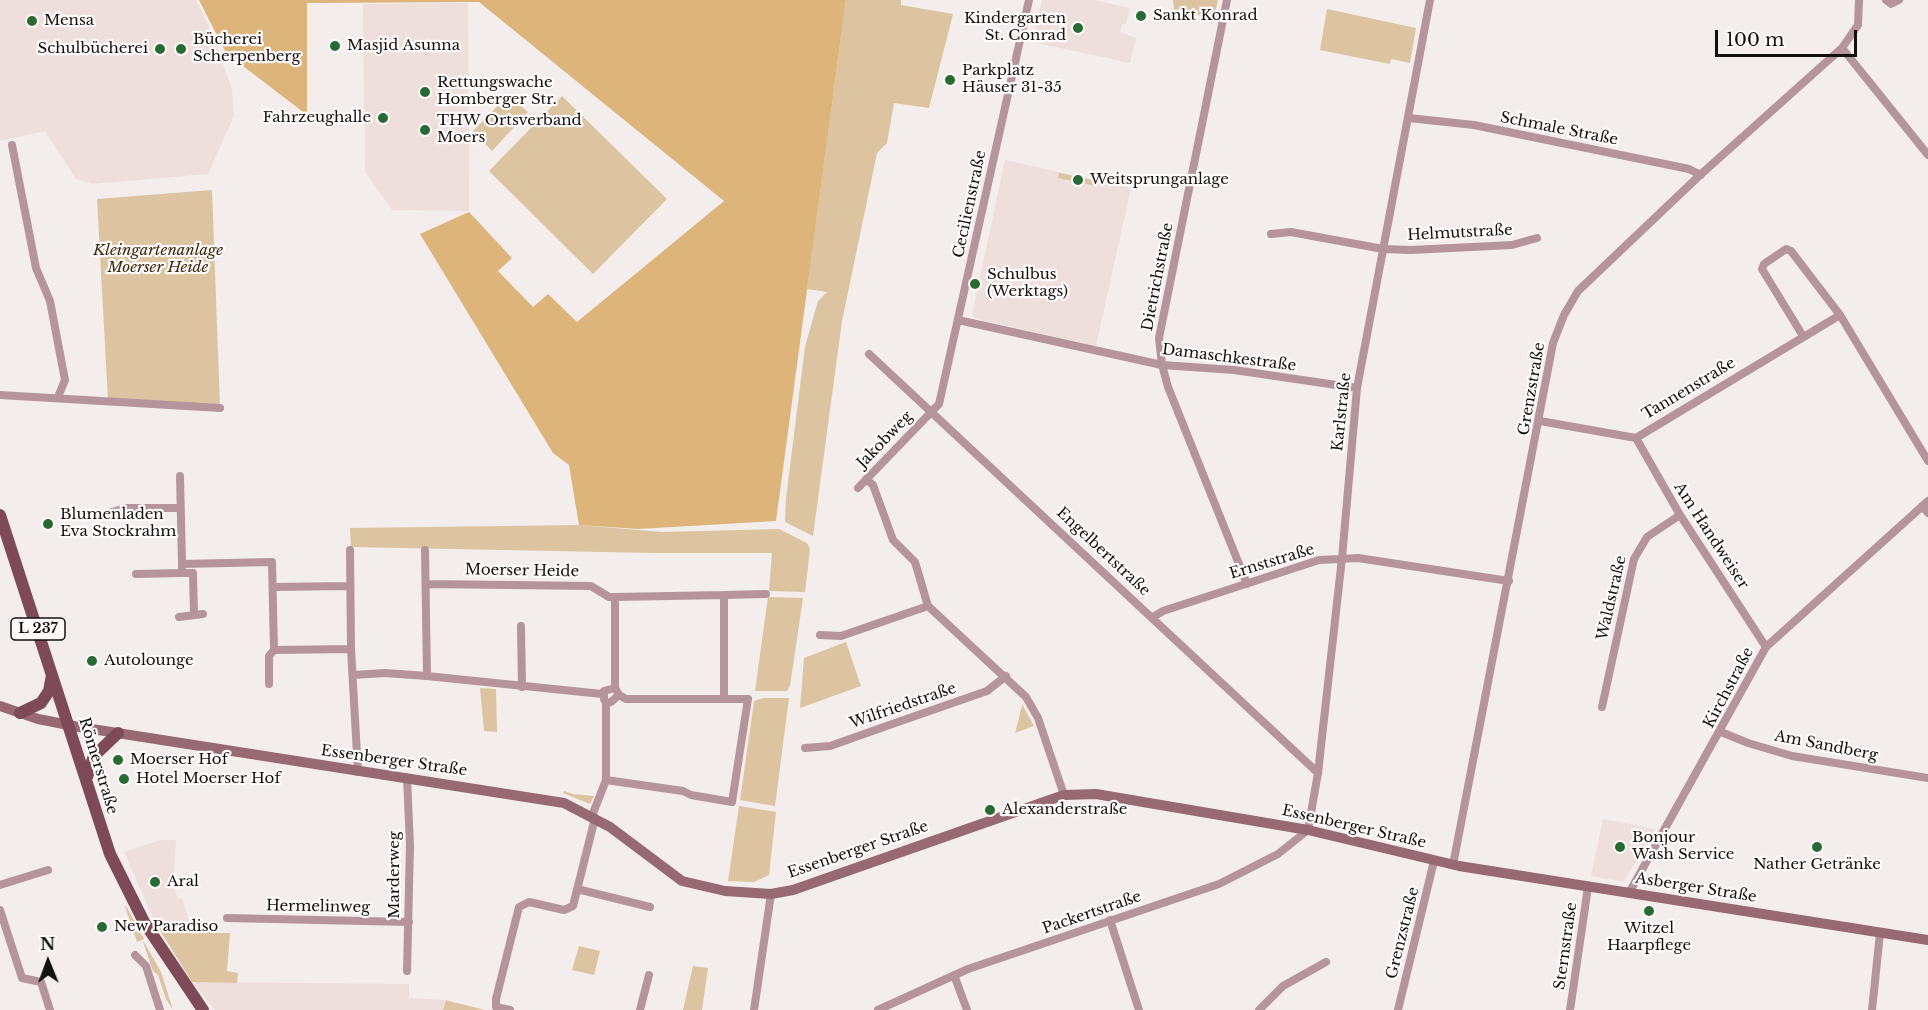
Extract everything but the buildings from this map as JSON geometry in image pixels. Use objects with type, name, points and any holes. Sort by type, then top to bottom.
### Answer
[{"type":"main road","name":"Römerstraße","points":[[0,515],[70,725],[108,850],[126,888],[168,960],[203,1010]]},
{"type":"main road","points":[[20,713],[32,709],[45,698],[52,673]]},
{"type":"main road","points":[[87,778],[94,756],[118,733]]},
{"type":"street","name":"Cecilienstraße","points":[[932,411],[939,404],[1029,0]]},
{"type":"street","name":"Dietrichstraße","points":[[1227,0],[1159,338],[1168,387],[1247,584]]},
{"type":"street","name":"Karlstraße","points":[[1308,830],[1318,773],[1342,558],[1357,388],[1430,0]]},
{"type":"street","name":"Grenzstraße","points":[[1456,866],[1553,343],[1564,315],[1578,291],[1701,175],[1842,48],[1858,25],[1858,0]]},
{"type":"street","points":[[1886,0],[1891,4],[1899,0]]},
{"type":"street","points":[[1842,48],[1928,155]]},
{"type":"street","name":"Schmale Straße","points":[[1409,118],[1474,125],[1689,169],[1701,175]]},
{"type":"street","points":[[12,145],[36,268],[50,301],[65,380],[58,397]]},
{"type":"street","name":"Helmutstraße","points":[[1271,234],[1291,231],[1383,249],[1411,250],[1512,245],[1537,238]]},
{"type":"street","points":[[1803,336],[1762,269],[1764,264],[1782,250],[1791,251],[1840,315],[1928,461]]},
{"type":"street","name":"Tannenstraße","points":[[1540,422],[1636,438],[1840,315]]},
{"type":"street","name":"Damaschkestraße","points":[[958,320],[1162,364],[1234,370],[1357,388]]},
{"type":"street","name":"Engelbertstraße","points":[[869,354],[1318,773]]},
{"type":"street","points":[[0,395],[220,408]]},
{"type":"street","name":"Jakobweg","points":[[858,488],[932,411]]},
{"type":"street","name":"Am Handweiser","points":[[1636,438],[1680,515],[1766,647]]},
{"type":"street","points":[[180,476],[182,568]]},
{"type":"street","points":[[866,479],[873,485],[893,540],[915,562],[928,606],[1026,697],[1038,718],[1064,795]]},
{"type":"street","name":"Kirchstraße","points":[[1629,893],[1721,732],[1766,647],[1926,507]]},
{"type":"street","points":[[100,516],[125,508],[179,508]]},
{"type":"street","name":"Waldstraße","points":[[1602,707],[1634,559],[1647,537],[1680,515]]},
{"type":"street","points":[[350,550],[351,649],[358,772]]},
{"type":"street","points":[[425,550],[427,676]]},
{"type":"street","name":"Ernststraße","points":[[1153,617],[1163,611],[1319,560],[1358,558],[1509,581]]},
{"type":"street","points":[[136,574],[182,568],[272,562],[274,650],[269,656],[269,684]]},
{"type":"street","points":[[178,617],[198,615],[192,573],[182,568]]},
{"type":"street","name":"Moerser Heide","points":[[426,584],[591,586],[609,597],[615,597]]},
{"type":"street","points":[[273,587],[350,586]]},
{"type":"street","points":[[617,692],[615,597],[766,594]]},
{"type":"street","points":[[724,595],[724,698]]},
{"type":"street","points":[[820,635],[841,636],[928,606]]},
{"type":"street","points":[[521,626],[522,687]]},
{"type":"street","points":[[274,650],[351,649]]},
{"type":"street","points":[[353,675],[385,673],[427,676],[604,698],[617,692]]},
{"type":"street","name":"Wilfriedstraße","points":[[805,747],[830,746],[987,691],[1006,676]]},
{"type":"street","points":[[606,780],[683,791],[691,795],[732,802],[748,699],[627,699],[617,692]]},
{"type":"street","points":[[510,1010],[496,1007],[496,999],[519,907],[529,902],[569,910],[573,906],[593,817],[606,780],[604,698]]},
{"type":"street","name":"Essenberger Straße","points":[[0,706],[70,725],[358,772],[541,798],[564,804],[593,817],[682,881],[725,891],[771,894],[794,890],[1064,795],[1096,794],[1308,830],[1456,866]]},
{"type":"street","name":"Am Sandberg","points":[[1721,732],[1766,749],[1800,758],[1928,778]]},
{"type":"street","name":"Marderweg","points":[[407,778],[410,845],[407,971]]},
{"type":"street","name":"Packertstraße","points":[[878,1010],[954,975],[1219,884],[1278,854],[1308,830]]},
{"type":"street","name":"Grenzstraße","points":[[1398,1010],[1434,861]]},
{"type":"street","name":"Asberger Straße","points":[[1456,866],[1928,940]]},
{"type":"street","points":[[0,885],[48,870]]},
{"type":"street","name":"Sternstraße","points":[[1570,1010],[1588,887]]},
{"type":"street","points":[[578,889],[650,907]]},
{"type":"street","points":[[754,1010],[771,894]]},
{"type":"street","points":[[0,910],[22,978],[40,982],[50,1010]]},
{"type":"street","name":"Hermelinweg","points":[[227,918],[409,922]]},
{"type":"street","points":[[1110,920],[1139,1010]]},
{"type":"street","points":[[1872,1010],[1880,933]]},
{"type":"street","points":[[135,955],[146,966],[160,1010]]},
{"type":"street","points":[[1259,1010],[1283,987],[1326,962]]},
{"type":"street","points":[[640,1010],[649,975]]},
{"type":"street","points":[[954,975],[967,1010]]},
{"type":"shaded area","points":[[0,0],[196,0],[212,33],[232,90],[234,116],[208,174],[92,184],[76,179],[45,131],[0,141]]},
{"type":"shaded area","points":[[199,0],[846,0],[776,521],[638,529],[579,525],[569,465],[553,453],[420,234],[469,212],[512,258],[498,271],[533,307],[548,294],[577,322],[724,201],[479,2],[307,3],[307,115],[226,53]]},
{"type":"shaded area","name":"Kindergarten St. Conrad","points":[[1042,0],[1094,0],[1130,8],[1126,24],[1122,24],[1120,32],[1136,38],[1130,63],[1032,42]]},
{"type":"shaded area","points":[[468,3],[469,211],[392,210],[365,172],[363,4]]},
{"type":"shaded area","points":[[1005,160],[1131,188],[1096,346],[977,319],[972,315]]},
{"type":"shaded area","points":[[1603,819],[1655,829],[1624,882],[1591,876]]},
{"type":"shaded area","points":[[161,840],[176,840],[173,886],[178,899],[182,898],[190,924],[156,924],[124,852]]},
{"type":"shaded area","points":[[192,982],[409,984],[409,998],[446,1000],[443,1010],[215,1010]]},
{"type":"green space","points":[[846,0],[901,0],[901,5],[953,14],[929,108],[894,103],[887,143],[877,153],[842,321],[813,536],[785,522],[786,498],[805,347],[818,301],[827,292],[807,289]]},
{"type":"green space","points":[[1173,0],[1218,0],[1214,18],[1174,10]]},
{"type":"green space","points":[[1327,9],[1416,28],[1410,63],[1391,59],[1390,64],[1320,50]]},
{"type":"green space","points":[[508,95],[528,112],[492,151],[473,131]]},
{"type":"green space","points":[[562,96],[667,199],[593,274],[489,171]]},
{"type":"green space","name":"Weitsprunganlage","points":[[1059,173],[1097,181],[1096,186],[1058,178]]},
{"type":"green space","name":"Kleingartenanlage Moerser Heide","points":[[212,190],[220,406],[108,400],[97,199]]},
{"type":"green space","points":[[579,525],[662,532],[779,529],[807,543],[810,549],[805,592],[769,591],[772,553],[351,547],[350,528]]},
{"type":"green space","points":[[768,597],[803,598],[790,686],[787,691],[755,691]]},
{"type":"green space","points":[[846,642],[861,686],[800,708],[804,658]]},
{"type":"green space","points":[[480,688],[496,689],[497,732],[484,731]]},
{"type":"green space","points":[[763,698],[789,698],[775,806],[740,800],[754,701]]},
{"type":"green space","points":[[1022,704],[1034,726],[1015,733],[1022,706]]},
{"type":"green space","points":[[564,791],[594,796],[590,804],[563,793]]},
{"type":"green space","points":[[739,806],[776,812],[769,875],[754,882],[728,881]]},
{"type":"green space","points":[[126,906],[144,939],[137,942]]},
{"type":"green space","points":[[156,924],[217,924],[217,933],[230,933],[227,971],[238,973],[237,983],[192,982]]},
{"type":"green space","points":[[143,942],[161,972],[173,1010],[166,999],[158,975],[153,971]]},
{"type":"green space","points":[[579,946],[600,951],[594,975],[572,970]]},
{"type":"green space","points":[[693,966],[708,968],[702,1010],[683,1010]]},
{"type":"green space","points":[[446,1000],[449,1001],[485,1010],[443,1010]]},
{"type":"place","name":"Sankt Konrad","points":[[1141,16]]},
{"type":"place","name":"Mensa","points":[[32,21]]},
{"type":"place","name":"Kindergarten St. Conrad","points":[[1078,28]]},
{"type":"place","name":"Masjid Asunna","points":[[335,46]]},
{"type":"place","name":"Schulbücherei","points":[[160,49]]},
{"type":"place","name":"Bücherei Scherpenberg","points":[[181,49]]},
{"type":"place","name":"Parkplatz Häuser 31-35","points":[[950,80]]},
{"type":"place","name":"Rettungswache Homberger Str.","points":[[425,92]]},
{"type":"place","name":"Fahrzeughalle","points":[[383,118]]},
{"type":"place","name":"THW Ortsverband Moers","points":[[425,130]]},
{"type":"place","name":"Weitsprunganlage","points":[[1078,180]]},
{"type":"place","name":"Schulbus (Werktags)","points":[[975,284]]},
{"type":"place","name":"Blumenladen Eva Stockrahm","points":[[48,524]]},
{"type":"place","name":"Autolounge","points":[[92,661]]},
{"type":"place","name":"Moerser Hof","points":[[118,760]]},
{"type":"place","name":"Hotel Moerser Hof","points":[[124,779]]},
{"type":"place","name":"Alexanderstraße","points":[[990,810]]},
{"type":"place","name":"Bonjour Wash Service","points":[[1620,847]]},
{"type":"place","name":"Nather Getränke","points":[[1817,847]]},
{"type":"place","name":"Aral","points":[[155,882]]},
{"type":"place","name":"Witzel Haarpflege","points":[[1649,911]]},
{"type":"place","name":"New Paradiso","points":[[102,927]]}]
